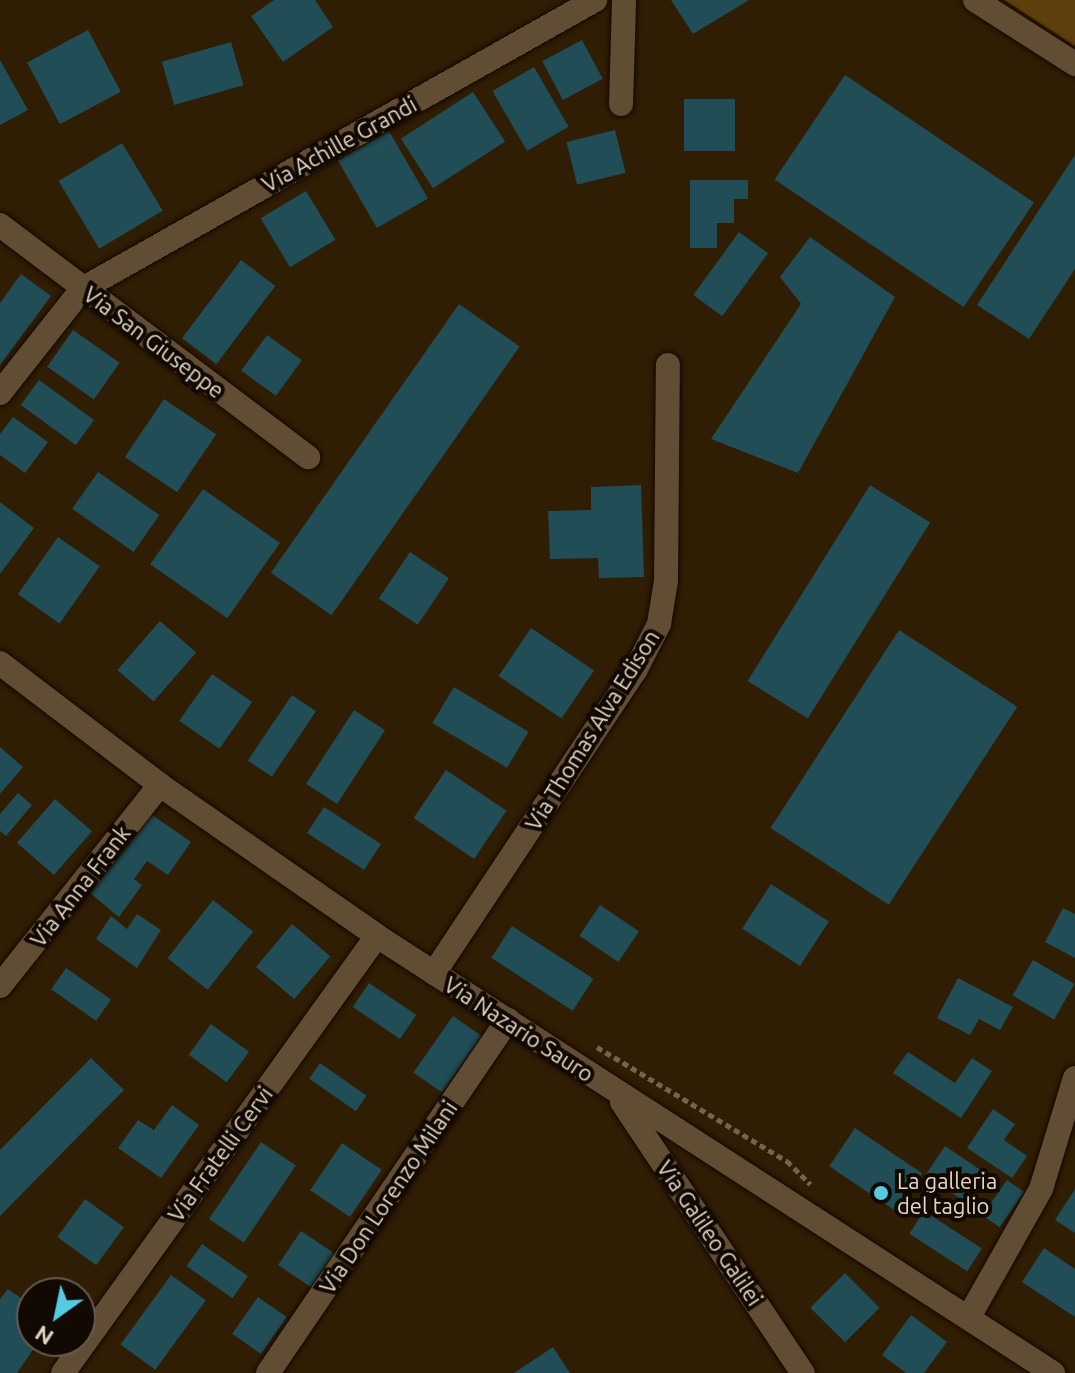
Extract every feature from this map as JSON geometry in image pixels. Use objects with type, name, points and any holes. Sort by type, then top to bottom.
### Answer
[{"type":"street","name":"Via Achille Grandi","points":[[82,289],[595,0]]},
{"type":"street","points":[[621,104],[624,0]]},
{"type":"street","points":[[975,0],[1075,64]]},
{"type":"street","name":"Via San Giuseppe","points":[[0,225],[308,457]]},
{"type":"street","points":[[0,393],[82,289]]},
{"type":"street","name":"Via Thomas Alva Edison","points":[[434,973],[635,671],[659,624],[666,581],[668,365]]},
{"type":"street","name":"Via Nazario Sauro","points":[[0,663],[160,785],[377,936],[616,1093],[970,1315],[1053,1373]]},
{"type":"street","name":"Via Anna Frank","points":[[0,986],[160,785]]},
{"type":"street","name":"Via Fratelli Cervi","points":[[63,1373],[377,936]]},
{"type":"street","name":"Via Don Lorenzo Milani","points":[[268,1373],[508,1020]]},
{"type":"street","points":[[970,1315],[1046,1178],[1075,1078]]},
{"type":"street","name":"Via Galileo Galilei","points":[[616,1093],[803,1373]]},
{"type":"shaded area","points":[[1075,0],[1075,46],[1006,1]]},
{"type":"building","points":[[274,0],[315,0],[333,27],[283,62],[251,16]]},
{"type":"building","points":[[671,0],[749,0],[693,34]]},
{"type":"building","points":[[88,30],[121,92],[60,124],[27,62]]},
{"type":"building","points":[[582,40],[603,79],[563,100],[542,61]]},
{"type":"building","points":[[231,42],[243,85],[174,105],[162,62]]},
{"type":"building","points":[[0,60],[28,110],[0,125]]},
{"type":"building","points":[[534,67],[568,127],[527,151],[492,91]]},
{"type":"building","points":[[845,75],[1034,202],[964,307],[775,179]]},
{"type":"building","points":[[473,92],[505,141],[433,188],[401,139]]},
{"type":"building","points":[[684,99],[735,99],[735,151],[684,151]]},
{"type":"building","points":[[615,130],[626,173],[577,185],[566,142]]},
{"type":"building","points":[[389,131],[428,199],[377,228],[338,160]]},
{"type":"building","points":[[122,143],[163,211],[99,249],[59,181]]},
{"type":"building","points":[[1075,155],[1075,269],[1029,339],[977,305]]},
{"type":"building","points":[[690,180],[748,180],[748,199],[734,199],[734,223],[717,223],[717,248],[690,248]]},
{"type":"building","points":[[306,191],[335,240],[290,267],[261,218]]},
{"type":"building","points":[[739,232],[768,253],[722,316],[693,295]]},
{"type":"building","points":[[810,237],[895,297],[798,473],[711,439],[801,304],[780,277]]},
{"type":"building","points":[[241,260],[275,286],[216,364],[182,338]]},
{"type":"building","points":[[21,274],[51,296],[0,365],[0,303]]},
{"type":"building","points":[[459,304],[520,346],[331,615],[271,573]]},
{"type":"building","points":[[73,330],[120,363],[94,400],[47,367]]},
{"type":"building","points":[[267,335],[302,360],[276,396],[241,371]]},
{"type":"building","points":[[39,380],[94,420],[76,445],[21,405]]},
{"type":"building","points":[[164,399],[216,434],[177,492],[125,457]]},
{"type":"building","points":[[13,417],[48,442],[25,473],[0,455],[0,434]]},
{"type":"building","points":[[98,472],[159,515],[134,552],[72,509]]},
{"type":"building","points":[[641,485],[644,577],[599,578],[598,558],[550,559],[548,511],[591,510],[591,487]]},
{"type":"building","points":[[870,485],[930,523],[808,719],[748,681]]},
{"type":"building","points":[[203,489],[280,543],[227,618],[150,564]]},
{"type":"building","points":[[0,502],[34,528],[0,574]]},
{"type":"building","points":[[58,537],[100,566],[60,624],[18,594]]},
{"type":"building","points":[[410,552],[449,578],[418,625],[379,598]]},
{"type":"building","points":[[160,621],[196,652],[154,702],[117,670]]},
{"type":"building","points":[[531,628],[594,670],[562,719],[499,676]]},
{"type":"building","points":[[899,630],[1017,707],[889,905],[770,828]]},
{"type":"building","points":[[212,674],[252,702],[219,749],[179,721]]},
{"type":"building","points":[[454,687],[529,732],[507,768],[432,723]]},
{"type":"building","points":[[292,695],[316,711],[272,777],[248,760]]},
{"type":"building","points":[[354,710],[385,730],[337,804],[306,784]]},
{"type":"building","points":[[0,747],[23,767],[0,794]]},
{"type":"building","points":[[446,770],[507,811],[474,859],[414,818]]},
{"type":"building","points":[[18,793],[32,805],[6,836],[0,831],[0,814]]},
{"type":"building","points":[[55,799],[92,831],[54,875],[17,843]]},
{"type":"building","points":[[324,807],[381,844],[364,870],[307,833]]},
{"type":"building","points":[[145,810],[191,842],[168,875],[147,861],[134,879],[142,885],[119,917],[84,888]]},
{"type":"building","points":[[771,884],[829,922],[800,966],[742,928]]},
{"type":"building","points":[[213,900],[253,931],[208,990],[167,958]]},
{"type":"building","points":[[600,905],[639,931],[618,962],[579,936]]},
{"type":"building","points":[[1063,908],[1075,914],[1075,958],[1045,942]]},
{"type":"building","points":[[137,914],[161,930],[137,968],[96,939],[111,916],[127,929]]},
{"type":"building","points":[[292,924],[330,956],[294,999],[256,967]]},
{"type":"building","points":[[512,926],[593,979],[573,1011],[491,958]]},
{"type":"building","points":[[1033,960],[1075,984],[1054,1020],[1012,996]]},
{"type":"building","points":[[66,968],[111,1000],[96,1021],[51,989]]},
{"type":"building","points":[[958,978],[1013,1007],[1000,1030],[979,1019],[970,1035],[937,1018]]},
{"type":"building","points":[[369,983],[416,1015],[400,1039],[353,1007]]},
{"type":"building","points":[[453,1016],[482,1036],[442,1093],[413,1073]]},
{"type":"building","points":[[211,1024],[249,1052],[227,1082],[189,1055]]},
{"type":"building","points":[[908,1052],[955,1083],[972,1058],[992,1071],[961,1118],[893,1073]]},
{"type":"building","points":[[91,1058],[124,1090],[0,1216],[0,1150]]},
{"type":"building","points":[[320,1063],[367,1096],[356,1111],[309,1079]]},
{"type":"building","points":[[172,1105],[199,1125],[161,1178],[118,1148],[138,1120],[154,1130]]},
{"type":"building","points":[[993,1109],[1015,1124],[1004,1140],[1027,1156],[1012,1178],[967,1148]]},
{"type":"building","points":[[855,1128],[922,1173],[896,1211],[829,1166]]},
{"type":"building","points":[[261,1142],[296,1165],[244,1243],[209,1219]]},
{"type":"building","points":[[342,1143],[382,1170],[350,1217],[310,1190]]},
{"type":"building","points":[[945,1146],[988,1175],[969,1204],[925,1175]]},
{"type":"building","points":[[1007,1180],[1024,1192],[1000,1227],[982,1215]]},
{"type":"building","points":[[1075,1189],[1075,1233],[1055,1220]]},
{"type":"building","points":[[85,1199],[124,1227],[96,1265],[57,1237]]},
{"type":"building","points":[[924,1211],[982,1249],[967,1271],[909,1234]]},
{"type":"building","points":[[301,1231],[334,1253],[311,1287],[278,1265]]},
{"type":"building","points":[[202,1244],[248,1276],[232,1298],[187,1266]]},
{"type":"building","points":[[1044,1248],[1075,1269],[1075,1317],[1022,1282]]},
{"type":"building","points":[[845,1273],[880,1308],[845,1342],[810,1308]]},
{"type":"building","points":[[171,1275],[206,1300],[155,1370],[120,1345]]},
{"type":"building","points":[[8,1289],[16,1295],[16,1357],[28,1357],[17,1373],[0,1373],[0,1299]]},
{"type":"building","points":[[258,1297],[287,1317],[261,1354],[232,1334]]},
{"type":"building","points":[[911,1315],[947,1342],[924,1373],[906,1373],[882,1355]]},
{"type":"building","points":[[553,1347],[570,1373],[514,1373]]},
{"type":"place","name":"La galleria del taglio","points":[[881,1193]]}]
